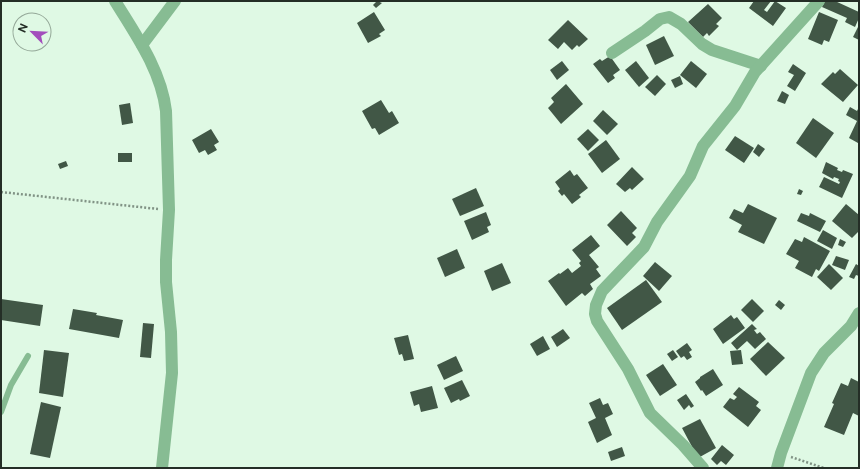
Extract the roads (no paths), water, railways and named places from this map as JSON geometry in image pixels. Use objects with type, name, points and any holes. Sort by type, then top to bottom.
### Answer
[{"type":"street","points":[[115,1],[142,45],[160,81],[164,94],[166,111],[169,210],[166,282],[171,332],[172,373],[162,468]]},
{"type":"street","points":[[142,45],[175,1]]},
{"type":"street","points":[[703,468],[683,445],[650,413],[628,369],[596,321],[596,305],[602,291],[644,247],[654,226],[690,176],[703,146],[735,106],[750,79],[819,1]]},
{"type":"street","points":[[612,53],[660,19],[669,17],[681,24],[702,44],[712,50],[760,66]]},
{"type":"street","points":[[778,468],[781,453],[811,373],[824,353],[851,326],[859,313]]},
{"type":"lane","points":[[1,412],[11,385],[28,356]]}]
